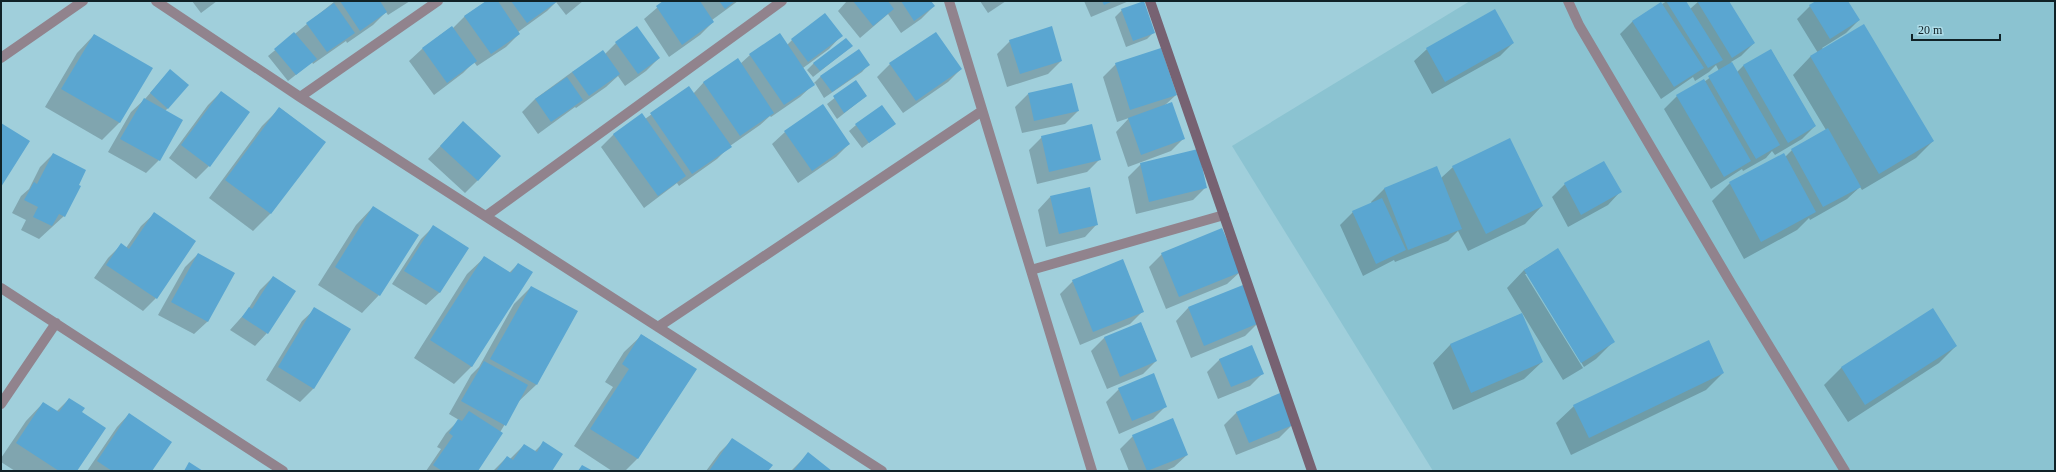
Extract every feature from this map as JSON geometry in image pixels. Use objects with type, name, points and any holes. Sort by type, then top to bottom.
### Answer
[{"type":"street","points":[[1,58],[83,1]]},
{"type":"street","points":[[156,1],[300,97],[882,471]]},
{"type":"street","points":[[300,97],[438,1]]},
{"type":"street","points":[[486,216],[782,1]]},
{"type":"street","points":[[949,1],[1092,471]]},
{"type":"street","points":[[1150,1],[1312,471]]},
{"type":"street","points":[[1568,1],[1579,25],[1728,278],[1845,471]]},
{"type":"street","points":[[658,327],[982,111]]},
{"type":"street","points":[[1031,270],[1224,215]]},
{"type":"street","points":[[1,288],[283,471]]},
{"type":"street","points":[[1,404],[56,324]]},
{"type":"shaded area","points":[[1470,1],[2055,1],[2055,471],[1433,471],[1232,146]]},
{"type":"building","points":[[340,1],[380,1],[387,12],[360,31]]},
{"type":"building","points":[[486,1],[498,1],[520,34],[491,54],[464,16]]},
{"type":"building","points":[[511,1],[558,1],[527,23]]},
{"type":"building","points":[[663,1],[700,1],[714,22],[682,45],[656,6]]},
{"type":"building","points":[[719,1],[735,1],[725,9]]},
{"type":"building","points":[[853,1],[888,1],[894,9],[873,26]]},
{"type":"building","points":[[901,1],[931,1],[935,6],[914,21]]},
{"type":"building","points":[[1102,1],[1113,1],[1104,5]]},
{"type":"building","points":[[1144,1],[1155,33],[1133,41],[1121,9]]},
{"type":"building","points":[[1666,1],[1686,1],[1723,60],[1708,68]]},
{"type":"building","points":[[1697,1],[1729,1],[1755,43],[1732,58]]},
{"type":"building","points":[[1816,1],[1848,1],[1860,20],[1830,39],[1809,5]]},
{"type":"building","points":[[1661,2],[1704,68],[1674,87],[1632,21]]},
{"type":"building","points":[[334,3],[355,33],[327,52],[306,23]]},
{"type":"building","points":[[1495,9],[1514,43],[1445,82],[1426,48]]},
{"type":"building","points":[[825,13],[843,36],[808,62],[791,39]]},
{"type":"building","points":[[1864,24],[1934,141],[1879,174],[1810,56]]},
{"type":"building","points":[[452,26],[477,61],[447,83],[422,48]]},
{"type":"building","points":[[637,26],[660,58],[638,74],[615,42]]},
{"type":"building","points":[[1052,26],[1062,61],[1020,74],[1009,40]]},
{"type":"building","points":[[294,32],[317,59],[296,75],[274,49]]},
{"type":"building","points":[[936,32],[962,69],[916,101],[889,63]]},
{"type":"building","points":[[780,33],[815,85],[784,105],[749,54]]},
{"type":"building","points":[[94,34],[153,68],[120,123],[61,89]]},
{"type":"building","points":[[846,38],[853,46],[820,71],[813,63]]},
{"type":"building","points":[[1161,48],[1177,95],[1130,110],[1115,63]]},
{"type":"building","points":[[859,49],[870,65],[832,92],[820,76]]},
{"type":"building","points":[[1771,49],[1816,126],[1788,143],[1743,65]]},
{"type":"building","points":[[603,50],[620,74],[589,96],[572,72]]},
{"type":"building","points":[[738,58],[774,113],[740,136],[703,82]]},
{"type":"building","points":[[1732,62],[1780,145],[1756,159],[1708,76]]},
{"type":"building","points":[[170,69],[189,85],[168,109],[150,93]]},
{"type":"building","points":[[567,77],[583,100],[551,122],[535,99]]},
{"type":"building","points":[[1704,79],[1751,161],[1724,177],[1676,95]]},
{"type":"building","points":[[856,80],[867,96],[844,113],[833,96]]},
{"type":"building","points":[[1072,83],[1079,111],[1034,121],[1028,93]]},
{"type":"building","points":[[689,86],[732,147],[692,174],[650,113]]},
{"type":"building","points":[[221,91],[250,112],[210,167],[181,145]]},
{"type":"building","points":[[144,98],[183,120],[160,161],[120,139]]},
{"type":"building","points":[[1172,102],[1185,139],[1141,155],[1128,118]]},
{"type":"building","points":[[823,104],[850,144],[812,171],[784,131]]},
{"type":"building","points":[[882,105],[896,124],[869,143],[855,124]]},
{"type":"building","points":[[279,107],[326,142],[271,214],[225,180]]},
{"type":"building","points":[[642,113],[686,176],[658,196],[613,134]]},
{"type":"building","points":[[463,121],[501,156],[478,181],[440,146]]},
{"type":"building","points":[[1,123],[30,141],[1,187]]},
{"type":"building","points":[[1092,124],[1101,160],[1049,172],[1041,136]]},
{"type":"building","points":[[1828,128],[1861,187],[1823,207],[1791,149]]},
{"type":"building","points":[[1510,138],[1543,206],[1486,234],[1452,166]]},
{"type":"building","points":[[1198,149],[1207,188],[1149,202],[1140,163]]},
{"type":"building","points":[[53,153],[86,170],[79,185],[81,186],[65,217],[59,214],[52,226],[33,217],[38,207],[24,200],[34,182],[37,184]]},
{"type":"building","points":[[1784,153],[1816,212],[1761,242],[1729,182]]},
{"type":"building","points":[[1604,161],[1622,192],[1581,215],[1564,183]]},
{"type":"building","points":[[1437,166],[1462,229],[1408,250],[1384,188]]},
{"type":"building","points":[[1090,187],[1098,225],[1059,234],[1050,196]]},
{"type":"building","points":[[1382,198],[1406,250],[1376,264],[1352,211]]},
{"type":"building","points":[[373,206],[419,235],[380,296],[335,267]]},
{"type":"building","points":[[154,212],[196,241],[157,299],[106,265],[121,243],[129,249]]},
{"type":"building","points":[[433,225],[469,248],[440,293],[404,271]]},
{"type":"building","points":[[1222,228],[1241,272],[1179,297],[1161,253]]},
{"type":"building","points":[[1558,248],[1615,342],[1581,363],[1524,270]]},
{"type":"building","points":[[198,253],[235,273],[208,322],[171,302]]},
{"type":"building","points":[[484,256],[511,273],[518,263],[533,272],[472,367],[430,340]]},
{"type":"building","points":[[1123,259],[1144,312],[1093,332],[1072,280]]},
{"type":"building","points":[[273,276],[296,291],[268,334],[242,317],[249,307],[252,309]]},
{"type":"building","points":[[1243,285],[1259,323],[1204,346],[1188,307]]},
{"type":"building","points":[[531,286],[578,311],[537,385],[490,359]]},
{"type":"building","points":[[314,307],[351,329],[314,389],[278,367]]},
{"type":"building","points":[[1933,308],[1957,346],[1865,405],[1841,367]]},
{"type":"building","points":[[1522,313],[1543,362],[1471,393],[1450,344]]},
{"type":"building","points":[[1141,322],[1157,361],[1120,377],[1104,337]]},
{"type":"building","points":[[641,334],[697,369],[638,459],[590,429],[629,369],[622,364]]},
{"type":"building","points":[[1709,340],[1724,373],[1589,438],[1573,405]]},
{"type":"building","points":[[1252,345],[1264,374],[1231,387],[1219,359]]},
{"type":"building","points":[[484,361],[528,385],[506,426],[461,401]]},
{"type":"building","points":[[1154,373],[1167,407],[1132,421],[1118,388]]},
{"type":"building","points":[[1280,393],[1293,425],[1249,443],[1236,412]]},
{"type":"building","points":[[69,398],[85,408],[82,412],[106,428],[77,471],[59,471],[16,443],[43,402],[59,412]]},
{"type":"building","points":[[469,411],[503,433],[478,471],[442,471],[433,465],[453,436],[449,433],[458,419],[462,421]]},
{"type":"building","points":[[129,413],[172,442],[152,471],[112,471],[97,461]]},
{"type":"building","points":[[1173,418],[1188,455],[1147,471],[1132,435]]},
{"type":"building","points":[[732,438],[773,465],[768,471],[709,471]]},
{"type":"building","points":[[543,441],[563,454],[552,471],[496,471],[507,456],[513,460],[524,444],[537,452]]},
{"type":"building","points":[[808,452],[832,471],[793,471]]},
{"type":"building","points":[[189,462],[203,471],[184,471]]},
{"type":"building","points":[[582,465],[593,471],[578,471]]}]
